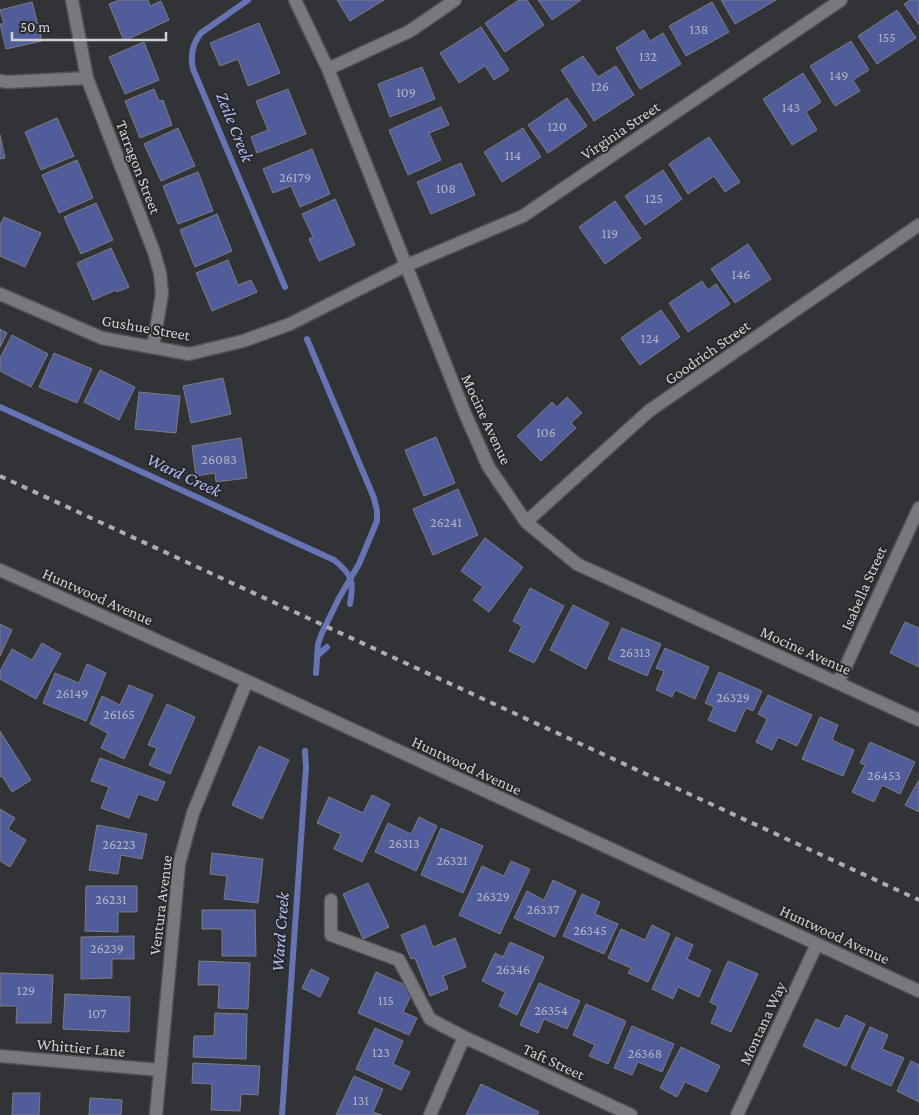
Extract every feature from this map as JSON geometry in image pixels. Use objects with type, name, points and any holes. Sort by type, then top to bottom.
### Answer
[{"type":"street","name":"Tarragon Street","points":[[72,0],[87,78],[154,252],[160,273],[162,294],[153,347]]},
{"type":"street","name":"Mocine Avenue","points":[[295,0],[328,68],[405,266],[488,466],[526,522],[577,564],[919,720]]},
{"type":"street","points":[[328,68],[410,31],[455,0]]},
{"type":"street","name":"Virginia Street","points":[[290,324],[405,266],[523,216],[840,0]]},
{"type":"street","points":[[0,81],[87,78]]},
{"type":"street","name":"Goodrich Street","points":[[526,522],[650,411],[919,225]]},
{"type":"street","name":"Gushue Street","points":[[0,294],[102,338],[189,354],[243,341],[290,324]]},
{"type":"street","name":"Isabella Street","points":[[838,683],[919,508]]},
{"type":"street","name":"Huntwood Avenue","points":[[0,570],[246,681],[919,991]]},
{"type":"street","name":"Ventura Avenue","points":[[156,1115],[179,864],[193,813],[246,681]]},
{"type":"street","name":"Taft Street","points":[[331,900],[331,935],[399,960],[430,1019],[464,1038],[631,1115]]},
{"type":"street","name":"Montana Way","points":[[737,1115],[817,944]]},
{"type":"street","points":[[430,1115],[464,1038]]},
{"type":"street","name":"Whittier Lane","points":[[0,1056],[160,1070]]},
{"type":"building","points":[[119,0],[148,0],[150,6],[161,1],[169,20],[124,41],[109,4]]},
{"type":"building","points":[[337,0],[384,0],[350,21]]},
{"type":"building","points":[[519,0],[527,0],[544,25],[505,52],[485,23]]},
{"type":"building","points":[[538,0],[581,0],[552,20]]},
{"type":"building","points":[[721,0],[776,0],[735,24]]},
{"type":"building","points":[[910,0],[919,0],[919,25],[904,4]]},
{"type":"building","points":[[32,2],[42,41],[6,49],[0,24],[4,24],[0,10]]},
{"type":"building","points":[[712,2],[729,32],[686,56],[669,26]]},
{"type":"building","points":[[897,10],[916,38],[877,64],[858,36]]},
{"type":"building","points":[[259,23],[280,73],[248,86],[238,59],[220,66],[210,43]]},
{"type":"building","points":[[481,27],[509,70],[494,80],[485,66],[459,83],[440,53]]},
{"type":"building","points":[[644,30],[650,41],[663,33],[681,64],[640,89],[616,48]]},
{"type":"building","points":[[851,41],[869,70],[853,80],[860,91],[835,106],[810,66]]},
{"type":"building","points":[[144,42],[159,80],[125,94],[109,57]]},
{"type":"building","points":[[583,56],[598,77],[616,66],[634,95],[594,121],[561,70]]},
{"type":"building","points":[[422,67],[435,99],[390,117],[378,84]]},
{"type":"building","points":[[803,73],[821,102],[806,112],[817,130],[792,145],[763,99]]},
{"type":"building","points":[[154,89],[159,101],[163,100],[172,125],[140,138],[125,101]]},
{"type":"building","points":[[288,89],[306,134],[257,153],[251,137],[268,130],[256,101]]},
{"type":"building","points":[[567,98],[587,126],[548,153],[528,125]]},
{"type":"building","points":[[441,107],[449,125],[429,133],[441,160],[408,175],[389,130]]},
{"type":"building","points":[[57,118],[74,156],[41,170],[25,132]]},
{"type":"building","points":[[178,128],[195,166],[161,181],[144,144]]},
{"type":"building","points":[[523,128],[541,157],[502,182],[484,152]]},
{"type":"building","points":[[0,135],[5,158],[0,159]]},
{"type":"building","points":[[709,137],[740,182],[725,192],[714,176],[688,194],[669,164]]},
{"type":"building","points":[[312,149],[330,194],[300,207],[291,186],[273,193],[263,169]]},
{"type":"building","points":[[77,160],[93,198],[59,213],[42,175]]},
{"type":"building","points":[[461,163],[475,195],[431,214],[417,182]]},
{"type":"building","points":[[663,170],[682,199],[645,225],[625,196]]},
{"type":"building","points":[[198,172],[213,211],[178,224],[163,186]]},
{"type":"building","points":[[335,199],[355,245],[319,261],[309,239],[313,237],[302,214]]},
{"type":"building","points":[[615,201],[641,238],[605,264],[579,227]]},
{"type":"building","points":[[96,203],[113,240],[81,254],[64,217]]},
{"type":"building","points":[[217,214],[232,251],[195,267],[180,230]]},
{"type":"building","points":[[4,217],[41,233],[25,267],[0,256],[0,225]]},
{"type":"building","points":[[748,244],[771,279],[735,303],[711,269]]},
{"type":"building","points":[[111,248],[129,287],[117,292],[116,290],[93,300],[77,263]]},
{"type":"building","points":[[228,260],[238,285],[251,280],[257,292],[212,311],[196,273]]},
{"type":"building","points":[[702,281],[708,290],[716,284],[730,304],[688,332],[669,303]]},
{"type":"building","points":[[661,310],[680,337],[640,365],[621,338]]},
{"type":"building","points":[[0,329],[7,333],[0,347]]},
{"type":"building","points":[[12,335],[48,354],[31,387],[0,371],[0,358]]},
{"type":"building","points":[[54,353],[92,369],[77,403],[39,387]]},
{"type":"building","points":[[100,370],[135,387],[119,420],[84,402]]},
{"type":"building","points":[[223,378],[231,414],[191,423],[183,386]]},
{"type":"building","points":[[139,392],[180,396],[176,433],[135,429]]},
{"type":"building","points":[[567,397],[582,413],[571,423],[576,428],[541,461],[517,436],[552,402],[557,407]]},
{"type":"building","points":[[436,437],[455,483],[424,496],[405,450]]},
{"type":"building","points":[[241,438],[247,478],[216,482],[215,473],[196,476],[192,446]]},
{"type":"building","points":[[458,489],[478,535],[433,555],[413,509]]},
{"type":"building","points":[[485,538],[523,567],[489,612],[473,600],[483,587],[461,571]]},
{"type":"building","points":[[530,588],[564,606],[534,663],[509,651],[522,626],[513,621]]},
{"type":"building","points":[[573,605],[609,623],[586,669],[550,650]]},
{"type":"building","points":[[905,622],[919,628],[919,667],[890,653]]},
{"type":"building","points":[[0,624],[12,630],[0,656]]},
{"type":"building","points":[[622,628],[661,644],[647,676],[608,659]]},
{"type":"building","points":[[42,643],[61,654],[36,699],[0,679],[0,671],[12,649],[32,660]]},
{"type":"building","points":[[665,648],[709,667],[695,699],[675,690],[672,697],[656,690],[664,671],[656,668]]},
{"type":"building","points":[[87,664],[106,673],[86,721],[43,703],[55,673],[79,683]]},
{"type":"building","points":[[719,672],[762,691],[753,711],[746,708],[735,732],[708,720],[714,707],[705,703]]},
{"type":"building","points":[[129,685],[153,695],[124,759],[101,748],[108,733],[90,724],[102,696],[120,705]]},
{"type":"building","points":[[768,695],[812,715],[797,746],[778,737],[772,750],[756,742],[767,719],[758,714]]},
{"type":"building","points":[[167,704],[195,717],[170,774],[149,765],[157,748],[148,745]]},
{"type":"building","points":[[820,717],[838,725],[832,740],[854,750],[843,776],[802,759]]},
{"type":"building","points":[[0,731],[31,780],[12,792],[2,776],[0,777]]},
{"type":"building","points":[[870,742],[915,762],[900,794],[882,785],[874,802],[852,792],[865,765],[860,763]]},
{"type":"building","points":[[259,746],[289,760],[262,819],[232,805]]},
{"type":"building","points":[[100,758],[165,782],[157,801],[138,794],[129,818],[101,808],[109,787],[91,781]]},
{"type":"building","points":[[919,780],[919,812],[905,805]]},
{"type":"building","points":[[372,795],[390,804],[362,862],[334,849],[341,834],[317,823],[329,797],[363,813]]},
{"type":"building","points":[[0,809],[15,818],[8,829],[26,840],[10,867],[0,861]]},
{"type":"building","points":[[419,817],[437,826],[416,871],[375,852],[388,823],[411,834]]},
{"type":"building","points":[[97,825],[147,834],[142,859],[121,855],[118,874],[89,870]]},
{"type":"building","points":[[441,828],[483,846],[463,893],[421,875]]},
{"type":"building","points":[[212,853],[263,859],[258,903],[224,899],[227,876],[210,874]]},
{"type":"building","points":[[511,861],[530,869],[500,934],[459,915],[482,866],[504,876]]},
{"type":"building","points":[[553,880],[576,891],[555,937],[514,918],[527,891],[544,900]]},
{"type":"building","points":[[368,883],[389,927],[363,939],[343,894]]},
{"type":"building","points":[[86,886],[137,886],[137,912],[118,912],[118,932],[85,931]]},
{"type":"building","points":[[582,894],[600,902],[595,914],[618,924],[604,954],[563,936]]},
{"type":"building","points":[[202,910],[255,910],[256,956],[222,956],[222,929],[202,929]]},
{"type":"building","points":[[425,925],[433,947],[455,938],[466,967],[443,976],[448,989],[430,996],[415,958],[411,959],[401,935]]},
{"type":"building","points":[[652,925],[670,934],[648,982],[628,973],[631,968],[608,958],[621,929],[645,940]]},
{"type":"building","points":[[134,936],[134,959],[112,959],[112,978],[81,979],[81,937]]},
{"type":"building","points":[[676,937],[693,945],[687,959],[711,970],[699,997],[678,987],[673,999],[652,989]]},
{"type":"building","points":[[510,942],[544,957],[517,1015],[499,1006],[505,992],[482,981],[495,953],[503,957]]},
{"type":"building","points":[[199,961],[250,963],[248,1009],[218,1008],[219,985],[198,985]]},
{"type":"building","points":[[728,961],[758,974],[731,1032],[711,1023],[718,1006],[710,1002]]},
{"type":"building","points":[[311,969],[329,978],[320,997],[302,988]]},
{"type":"building","points":[[376,972],[414,989],[403,1012],[417,1018],[409,1035],[358,1013]]},
{"type":"building","points":[[0,973],[53,975],[51,1023],[16,1023],[17,1006],[0,1006]]},
{"type":"building","points":[[539,983],[580,1001],[567,1029],[544,1019],[538,1033],[520,1025]]},
{"type":"building","points":[[65,994],[130,997],[129,1032],[63,1029]]},
{"type":"building","points":[[586,1004],[626,1021],[608,1064],[589,1056],[595,1045],[573,1035]]},
{"type":"building","points":[[215,1013],[247,1014],[246,1059],[193,1057],[194,1036],[214,1036]]},
{"type":"building","points":[[846,1015],[865,1024],[846,1066],[803,1046],[816,1019],[839,1029]]},
{"type":"building","points":[[632,1026],[674,1044],[662,1072],[638,1062],[632,1075],[614,1068]]},
{"type":"building","points":[[870,1027],[888,1035],[882,1049],[904,1058],[891,1086],[851,1068]]},
{"type":"building","points":[[375,1028],[403,1041],[393,1064],[410,1072],[401,1090],[356,1069]]},
{"type":"building","points":[[681,1047],[720,1066],[707,1092],[685,1082],[677,1097],[660,1088]]},
{"type":"building","points":[[911,1061],[919,1065],[919,1102],[897,1091]]},
{"type":"building","points":[[193,1063],[260,1066],[258,1095],[241,1094],[240,1111],[211,1110],[212,1084],[192,1083]]},
{"type":"building","points":[[354,1076],[383,1089],[373,1112],[382,1115],[336,1115]]},
{"type":"building","points":[[481,1084],[539,1112],[537,1115],[466,1115]]},
{"type":"building","points":[[13,1093],[40,1093],[39,1115],[12,1115]]},
{"type":"building","points":[[90,1098],[122,1100],[121,1115],[89,1115]]},
{"type":"waterway","name":"Zeile Creek","points":[[248,0],[201,33],[194,46],[192,64],[285,287]]},
{"type":"waterway","name":"Zeile Creek","points":[[307,339],[374,498],[377,511],[377,521],[359,564],[339,598],[322,633],[318,644],[316,673]]},
{"type":"waterway","name":"Ward Creek","points":[[0,407],[334,560],[345,570],[351,579],[350,604]]},
{"type":"waterway","name":"Ward Creek","points":[[317,656],[327,647]]},
{"type":"waterway","name":"Ward Creek","points":[[282,1115],[306,767],[305,751]]},
{"type":"railway","points":[[0,476],[919,900]]}]
